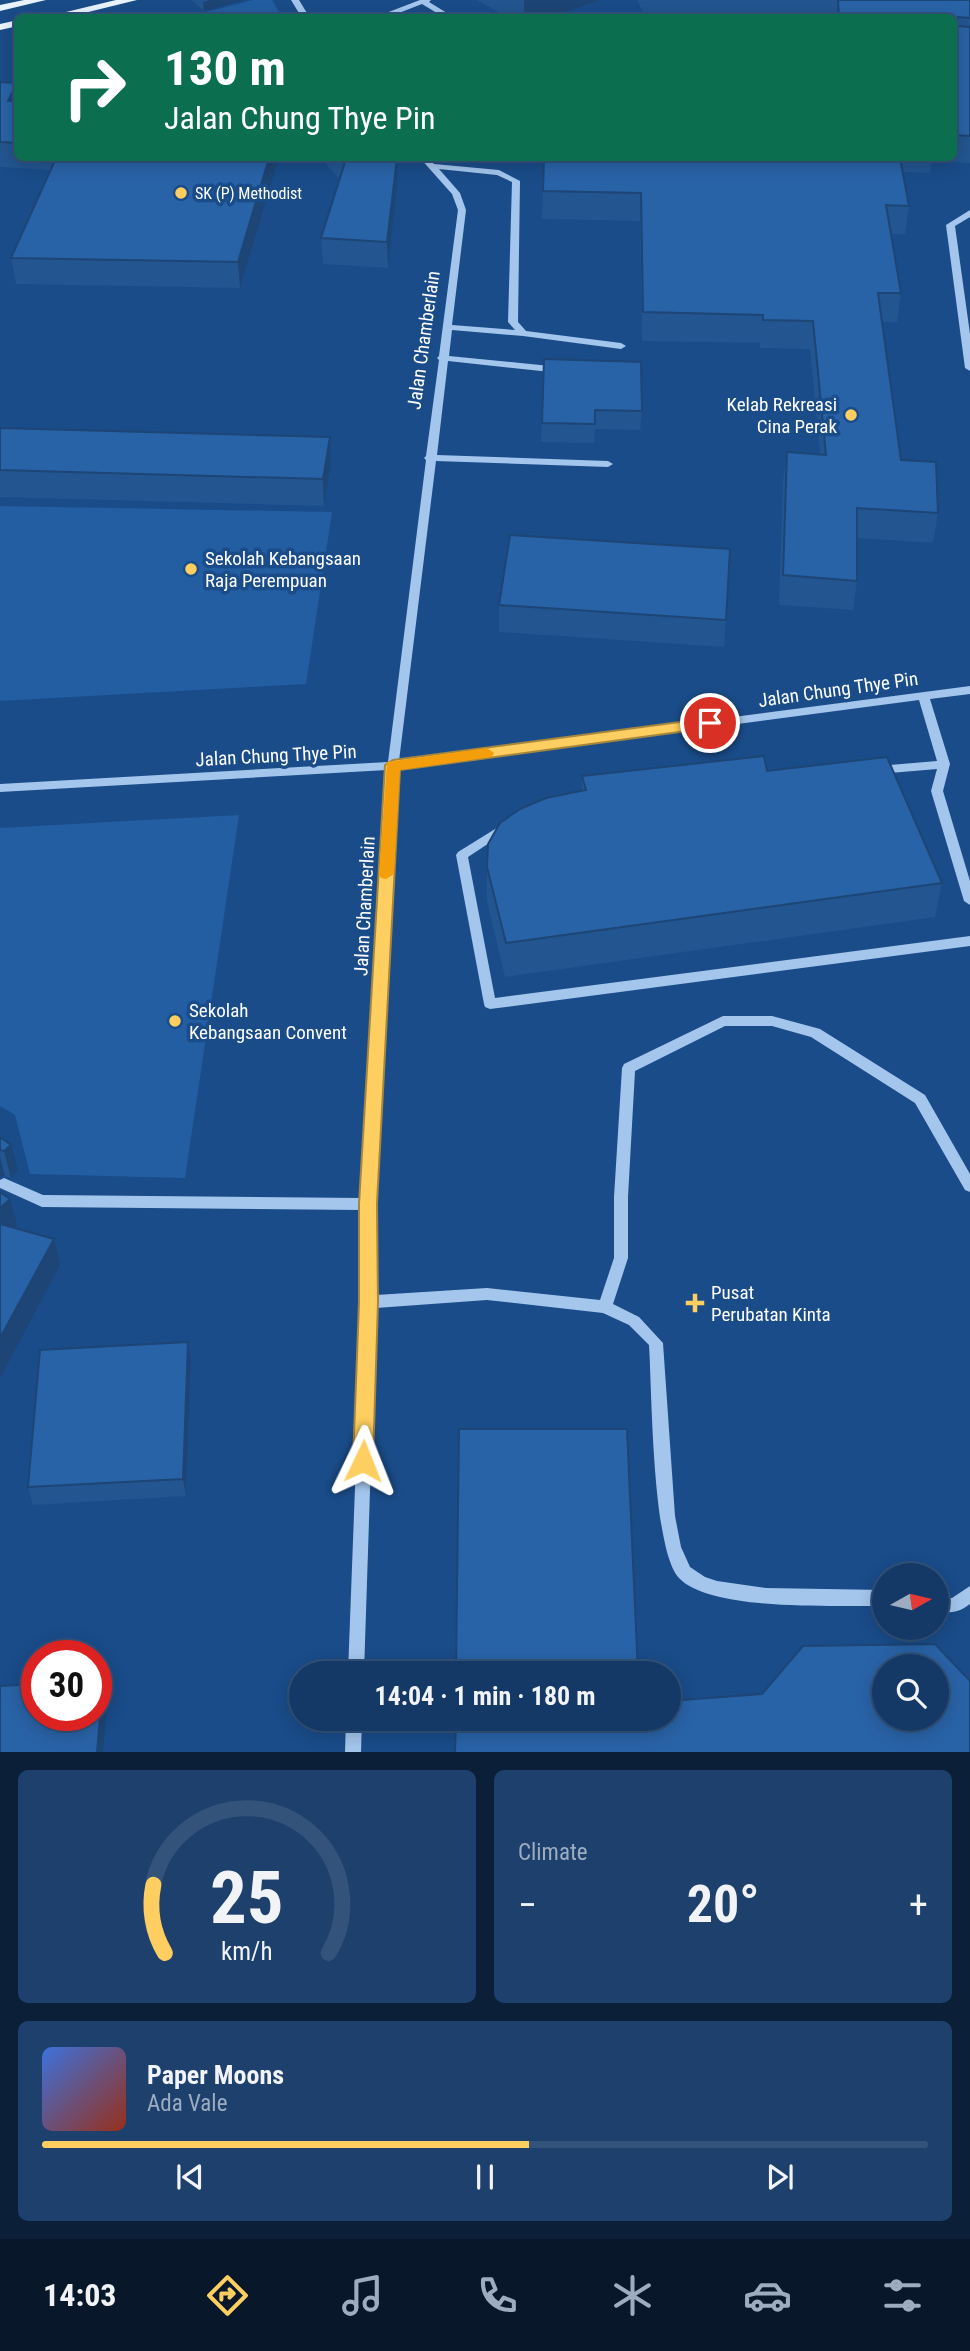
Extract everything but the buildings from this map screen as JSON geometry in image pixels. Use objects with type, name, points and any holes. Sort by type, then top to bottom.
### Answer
[{"type":"main road","points":[[0,8],[41,0]]},
{"type":"main road","points":[[65,14],[132,0]]},
{"type":"street","points":[[389,14],[426,1],[444,14]]},
{"type":"street","points":[[428,162],[499,173],[516,181],[513,322],[523,333]]},
{"type":"street","name":"Jalan Chamberlain","points":[[356,1661],[369,1302],[368,1204],[393,765],[429,458],[462,210],[456,193],[428,162]]},
{"type":"street","points":[[970,213],[950,225],[970,368]]},
{"type":"street","points":[[447,327],[523,333],[621,346]]},
{"type":"street","points":[[442,358],[569,371]]},
{"type":"street","points":[[429,458],[608,464]]},
{"type":"street","name":"Jalan Chung Thye Pin","points":[[0,788],[393,765],[970,690]]},
{"type":"street","points":[[923,695],[944,764],[937,791],[970,901]]},
{"type":"street","points":[[861,772],[944,764]]},
{"type":"street","points":[[519,817],[462,855],[489,1004],[970,941]]},
{"type":"street","points":[[605,1307],[621,1258],[621,1196],[629,1068],[723,1021],[772,1021],[815,1033],[920,1098],[970,1186]]},
{"type":"street","points":[[4,1184],[42,1201],[368,1204]]},
{"type":"street","points":[[369,1302],[486,1294],[605,1307],[634,1321],[656,1343],[667,1516],[673,1547],[684,1572],[699,1583],[718,1589],[766,1596],[872,1598]]},
{"type":"street","points":[[949,1605],[954,1606],[970,1594]]},
{"type":"street","points":[[353,1752],[354,1731]]},
{"type":"shaded area","points":[[253,0],[272,0],[280,14],[198,14]]},
{"type":"shaded area","points":[[0,506],[332,512],[306,684],[0,701]]},
{"type":"shaded area","points":[[239,815],[185,1178],[30,1174],[15,1115],[0,1106],[0,828]]},
{"type":"slow traffic","points":[[386,874],[393,765],[487,753]]},
{"type":"place","name":"SK (P) Methodist","points":[[181,193]]},
{"type":"place","name":"Kelab Rekreasi Cina Perak","points":[[851,415]]},
{"type":"place","name":"Sekolah Kebangsaan Raja Perempuan","points":[[191,569]]},
{"type":"place","name":"Sekolah Kebangsaan Convent","points":[[175,1021]]},
{"type":"place","name":"Pusat Perubatan Kinta","points":[[695,1303]]},
{"type":"route","points":[[363,1461],[369,1302],[368,1204],[393,765],[710,723]]}]
